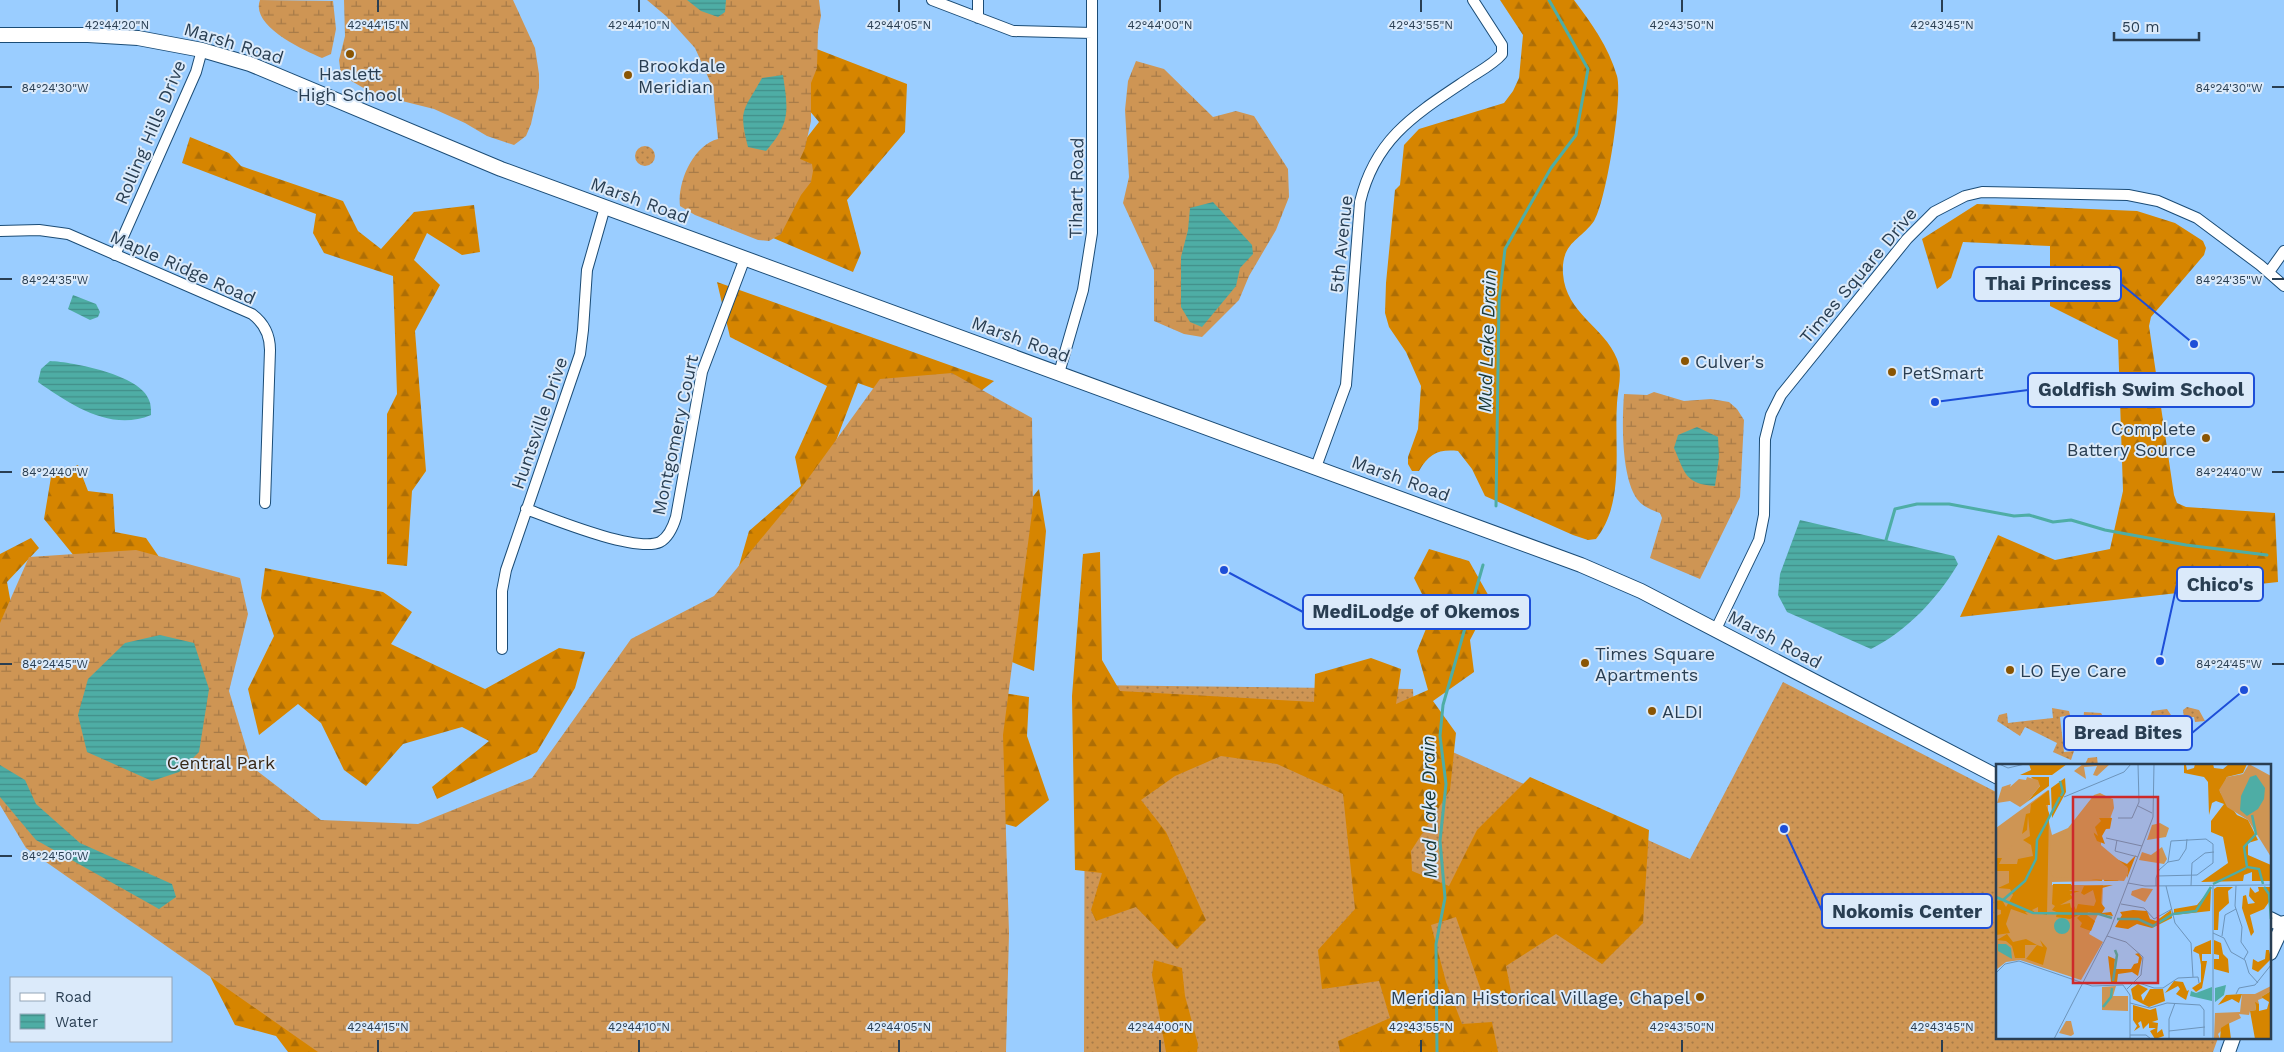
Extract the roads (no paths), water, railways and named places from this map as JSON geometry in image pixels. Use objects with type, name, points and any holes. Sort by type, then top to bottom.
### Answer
[{"type":"main road","name":"Marsh Road","points":[[0,35],[88,35],[138,38],[202,50],[277,74],[501,169],[1316,466],[1581,565],[1641,591],[1716,629],[1996,776]]},
{"type":"main road","points":[[2272,947],[2280,923]]},
{"type":"main road","points":[[2228,1052],[2232,1040]]},
{"type":"street","points":[[932,0],[1000,27],[1022,32],[1092,33]]},
{"type":"street","points":[[978,0],[978,18]]},
{"type":"street","name":"Tihart Road","points":[[1059,373],[1084,290],[1092,233],[1092,0]]},
{"type":"street","name":"5th Avenue","points":[[1316,466],[1346,385],[1360,202],[1370,170],[1388,140],[1408,120],[1502,54],[1502,45],[1473,0]]},
{"type":"street","name":"Rolling Hills Drive","points":[[116,255],[196,72],[202,50]]},
{"type":"street","name":"Times Square Drive","points":[[1716,629],[1755,551],[1761,534],[1764,515],[1765,439],[1775,405],[1852,305],[1907,239],[1934,212],[1965,196],[1982,192],[2143,197],[2173,206],[2197,218],[2269,272],[2284,286]]},
{"type":"street","name":"Huntsville Drive","points":[[502,649],[504,580],[526,509],[580,354],[587,270],[605,207]]},
{"type":"street","name":"Maple Ridge Road","points":[[0,231],[39,230],[59,232],[252,314],[266,329],[270,350],[265,503]]},
{"type":"street","points":[[2269,272],[2284,250]]},
{"type":"street","name":"Montgomery Court","points":[[526,509],[604,536],[632,543],[654,544],[667,537],[676,517],[702,372],[745,258]]},
{"type":"water","points":[[687,0],[726,0],[725,12],[718,17],[701,11]]},
{"type":"water","points":[[783,75],[786,98],[784,124],[766,151],[748,147],[743,124],[744,110],[762,78]]},
{"type":"water","points":[[1213,202],[1252,245],[1253,254],[1240,268],[1236,286],[1202,327],[1190,322],[1181,307],[1181,257],[1188,230],[1190,208]]},
{"type":"water","points":[[73,295],[96,304],[100,312],[98,317],[90,320],[68,309]]},
{"type":"water","points":[[50,361],[89,367],[120,377],[143,391],[151,405],[151,415],[121,420],[92,414],[78,407],[38,382],[41,369]]},
{"type":"water","points":[[1697,427],[1718,437],[1719,457],[1715,486],[1697,483],[1687,476],[1674,448],[1678,435]]},
{"type":"water","points":[[1800,520],[1954,556],[1958,564],[1941,589],[1909,624],[1871,649],[1787,612],[1778,595],[1780,574]]},
{"type":"water","points":[[160,635],[194,643],[209,689],[199,752],[179,772],[152,781],[87,752],[78,715],[88,679],[125,643]]},
{"type":"water","points":[[0,765],[25,780],[36,804],[80,843],[172,884],[176,897],[159,909],[36,840],[0,797]]},
{"type":"waterway","name":"Mud Lake Drain","points":[[1496,506],[1499,301],[1505,249],[1551,168],[1576,135],[1588,69],[1549,0]]},
{"type":"waterway","points":[[1886,540],[1895,509],[1917,504],[1949,504],[2014,516],[2029,515],[2053,522],[2071,520],[2105,530],[2186,545],[2267,555]]},
{"type":"waterway","name":"Mud Lake Drain","points":[[1437,1052],[1436,944],[1445,898],[1440,841],[1446,784],[1440,736],[1443,705],[1483,565]]},
{"type":"place","name":"Haslett High School","points":[[350,54]]},
{"type":"place","name":"Brookdale Meridian","points":[[628,75]]},
{"type":"place","name":"Thai Princess","points":[[2194,344]]},
{"type":"place","name":"Culver's","points":[[1685,361]]},
{"type":"place","name":"PetSmart","points":[[1892,372]]},
{"type":"place","name":"Goldfish Swim School","points":[[1935,402]]},
{"type":"place","name":"Complete Battery Source","points":[[2206,438]]},
{"type":"place","name":"MediLodge of Okemos","points":[[1224,570]]},
{"type":"place","name":"Chico's","points":[[2160,661]]},
{"type":"place","name":"Times Square Apartments","points":[[1585,663]]},
{"type":"place","name":"LO Eye Care","points":[[2010,670]]},
{"type":"place","name":"Bread Bites","points":[[2244,690]]},
{"type":"place","name":"ALDI","points":[[1652,711]]},
{"type":"place","name":"Nokomis Center","points":[[1784,829]]},
{"type":"place","name":"Meridian Historical Village, Chapel","points":[[1700,997]]},
{"type":"park label","name":"Central Park","points":[[221,762]]}]
